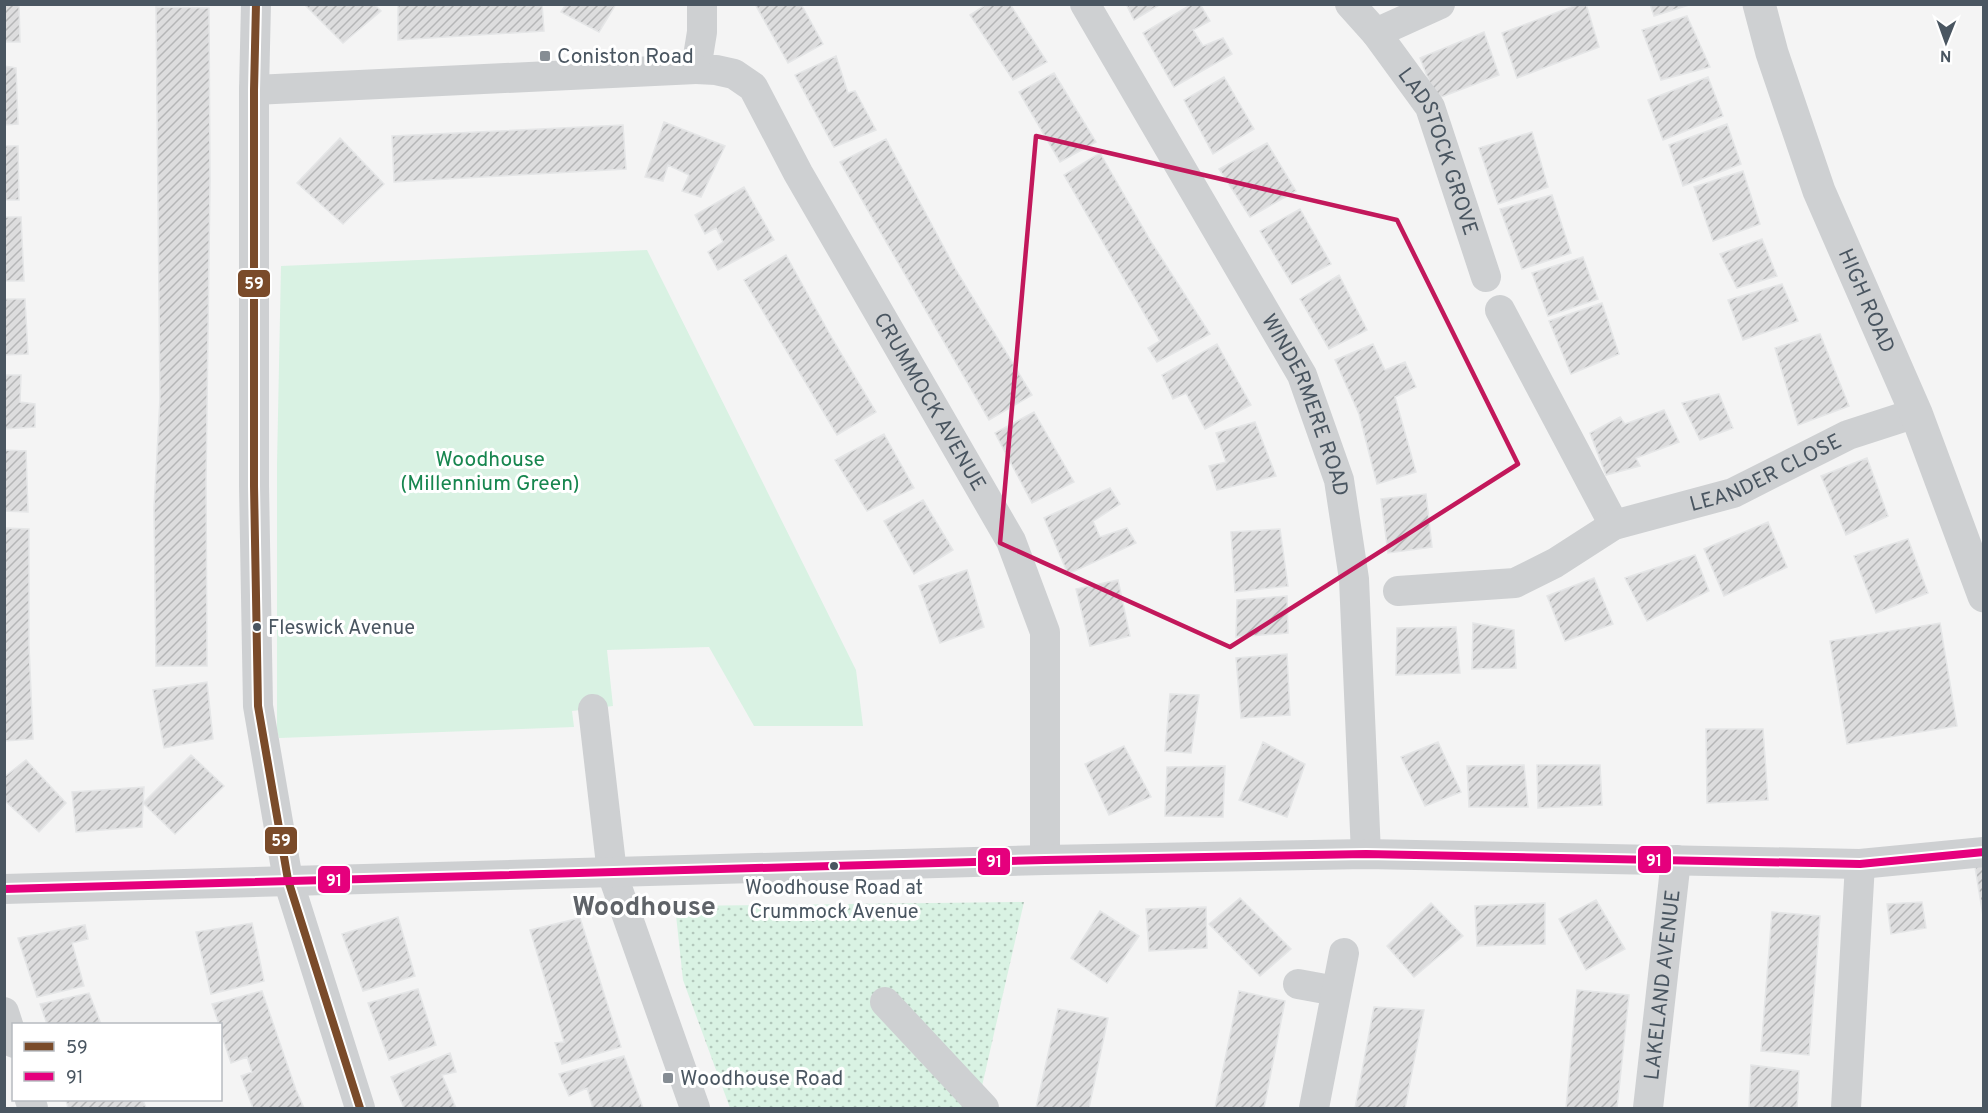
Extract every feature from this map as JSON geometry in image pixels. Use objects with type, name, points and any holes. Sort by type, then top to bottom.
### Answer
[{"type":"street","points":[[256,4],[254,486],[258,706],[288,880],[360,1108]]},
{"type":"street","points":[[254,90],[696,69],[702,32],[702,4]]},
{"type":"street","name":"WINDERMERE ROAD","points":[[1085,4],[1302,375],[1339,480],[1354,579],[1366,854]]},
{"type":"street","name":"LADSTOCK GROVE","points":[[1350,4],[1376,33],[1430,107],[1486,277]]},
{"type":"street","points":[[1376,33],[1440,4]]},
{"type":"street","name":"HIGH ROAD","points":[[1759,4],[1772,53],[1819,191],[1916,413],[1983,596]]},
{"type":"street","name":"CRUMMOCK AVENUE","points":[[696,69],[734,74],[753,87],[798,173],[1011,542],[1045,632],[1045,860]]},
{"type":"street","points":[[1500,310],[1614,525]]},
{"type":"street","name":"LEANDER CLOSE","points":[[1398,591],[1515,583],[1555,563],[1614,525],[1733,493],[1848,435],[1916,413]]},
{"type":"street","points":[[593,709],[612,873],[695,1108]]},
{"type":"street","points":[[4,889],[1045,860],[1366,854],[1860,864],[1983,852]]},
{"type":"street","name":"LAKELAND AVENUE","points":[[1648,1108],[1676,860]]},
{"type":"street","points":[[1846,1108],[1860,864]]},
{"type":"street","points":[[1314,1108],[1344,954]]},
{"type":"street","points":[[1298,984],[1336,991]]},
{"type":"street","points":[[885,1002],[984,1108]]},
{"type":"street","points":[[4,1012],[12,1037]]},
{"type":"highlighted area","points":[[1036,136],[1397,220],[1518,464],[1230,647],[1000,543]]},
{"type":"green space","name":"Woodhouse (Millennium Green)","points":[[647,250],[856,670],[863,726],[754,726],[709,647],[607,650],[613,706],[572,711],[574,727],[279,738],[277,730],[277,464],[281,266]]},
{"type":"green space","points":[[1024,902],[977,1108],[730,1108],[683,980],[675,906]]},
{"type":"building","points":[[4,4],[19,4],[20,42],[4,42]]},
{"type":"building","points":[[304,4],[374,4],[381,11],[343,43]]},
{"type":"building","points":[[398,4],[542,4],[544,31],[398,40]]},
{"type":"building","points":[[566,4],[616,4],[599,32],[561,12]]},
{"type":"building","points":[[755,4],[801,4],[823,44],[788,63]]},
{"type":"building","points":[[987,4],[1010,4],[1047,62],[1013,80],[970,15]]},
{"type":"building","points":[[1126,4],[1161,4],[1134,20]]},
{"type":"building","points":[[1192,4],[1200,4],[1210,21],[1193,30],[1203,46],[1223,38],[1232,54],[1174,87],[1143,33]]},
{"type":"building","points":[[1579,4],[1586,4],[1599,47],[1517,78],[1502,33]]},
{"type":"building","points":[[1650,4],[1692,4],[1654,16]]},
{"type":"building","points":[[156,7],[209,8],[207,666],[156,666],[154,508],[160,399]]},
{"type":"building","points":[[1687,16],[1710,67],[1661,80],[1642,30]]},
{"type":"building","points":[[1484,32],[1499,75],[1436,99],[1420,58]]},
{"type":"building","points":[[836,56],[848,93],[855,91],[876,130],[834,147],[795,75]]},
{"type":"building","points":[[4,66],[16,68],[18,124],[4,125]]},
{"type":"building","points":[[1054,73],[1096,142],[1060,162],[1019,92]]},
{"type":"building","points":[[1224,77],[1254,129],[1213,154],[1184,100]]},
{"type":"building","points":[[1708,77],[1723,116],[1663,140],[1648,100]]},
{"type":"building","points":[[664,122],[725,146],[701,197],[682,191],[689,175],[668,165],[663,181],[645,177]]},
{"type":"building","points":[[1727,124],[1741,164],[1683,186],[1669,145]]},
{"type":"building","points":[[623,125],[626,169],[394,182],[392,136]]},
{"type":"building","points":[[1532,132],[1548,187],[1498,204],[1479,148]]},
{"type":"building","points":[[340,138],[384,184],[343,224],[297,183]]},
{"type":"building","points":[[886,139],[956,270],[1032,395],[989,420],[840,162]]},
{"type":"building","points":[[1267,143],[1296,191],[1250,217],[1219,169]]},
{"type":"building","points":[[4,146],[18,146],[19,200],[4,200]]},
{"type":"building","points":[[1100,153],[1150,240],[1210,334],[1157,362],[1148,348],[1160,341],[1064,175]]},
{"type":"building","points":[[1743,171],[1760,224],[1713,241],[1694,187]]},
{"type":"building","points":[[744,187],[774,240],[718,270],[708,252],[723,242],[716,228],[705,234],[695,215]]},
{"type":"building","points":[[1552,195],[1571,253],[1522,269],[1500,209]]},
{"type":"building","points":[[1300,209],[1331,264],[1292,284],[1260,231]]},
{"type":"building","points":[[4,217],[21,217],[24,281],[4,281]]},
{"type":"building","points":[[1762,239],[1777,276],[1737,288],[1720,254]]},
{"type":"building","points":[[786,255],[876,412],[837,435],[744,280]]},
{"type":"building","points":[[1583,257],[1598,299],[1548,316],[1532,273]]},
{"type":"building","points":[[1339,275],[1367,330],[1329,349],[1300,299]]},
{"type":"building","points":[[1782,284],[1798,321],[1743,340],[1728,300]]},
{"type":"building","points":[[4,299],[25,299],[28,354],[4,355]]},
{"type":"building","points":[[1602,303],[1619,354],[1571,374],[1549,321]]},
{"type":"building","points":[[1820,334],[1849,406],[1798,425],[1775,348]]},
{"type":"building","points":[[1217,344],[1251,405],[1205,429],[1186,393],[1173,399],[1162,375]]},
{"type":"building","points":[[1373,344],[1385,370],[1405,362],[1416,387],[1395,397],[1416,472],[1377,484],[1359,414],[1335,360]]},
{"type":"building","points":[[4,375],[21,375],[20,402],[35,404],[35,427],[4,429]]},
{"type":"building","points":[[1719,394],[1733,428],[1700,440],[1682,403]]},
{"type":"building","points":[[1664,410],[1679,442],[1636,458],[1640,466],[1606,475],[1590,433],[1620,417],[1625,424]]},
{"type":"building","points":[[1034,412],[1074,482],[1032,503],[995,433]]},
{"type":"building","points":[[1255,422],[1276,476],[1217,490],[1209,466],[1226,462],[1216,433]]},
{"type":"building","points":[[884,434],[914,488],[867,511],[835,460]]},
{"type":"building","points":[[4,450],[26,451],[28,512],[4,511]]},
{"type":"building","points":[[1867,458],[1888,516],[1846,535],[1821,476]]},
{"type":"building","points":[[1110,488],[1120,504],[1093,521],[1100,537],[1127,528],[1136,543],[1068,574],[1044,518]]},
{"type":"building","points":[[1426,494],[1432,547],[1388,553],[1381,499]]},
{"type":"building","points":[[923,500],[953,550],[914,574],[884,521]]},
{"type":"building","points":[[1768,522],[1787,567],[1724,596],[1704,549]]},
{"type":"building","points":[[4,528],[29,529],[29,646],[33,739],[4,741]]},
{"type":"building","points":[[1280,529],[1288,586],[1235,592],[1231,532]]},
{"type":"building","points":[[1908,539],[1928,593],[1876,613],[1854,556]]},
{"type":"building","points":[[1695,555],[1709,591],[1647,621],[1625,578]]},
{"type":"building","points":[[967,570],[984,627],[940,643],[919,586]]},
{"type":"building","points":[[1594,578],[1613,624],[1565,641],[1547,596]]},
{"type":"building","points":[[1118,580],[1130,636],[1090,646],[1076,589]]},
{"type":"building","points":[[1287,596],[1288,633],[1236,637],[1237,600]]},
{"type":"building","points":[[1473,623],[1514,630],[1516,668],[1472,669]]},
{"type":"building","points":[[1940,623],[1957,726],[1847,744],[1830,641]]},
{"type":"building","points":[[1456,627],[1460,673],[1396,675],[1397,628]]},
{"type":"building","points":[[1287,654],[1290,715],[1241,718],[1236,658]]},
{"type":"building","points":[[207,682],[213,739],[164,748],[153,690]]},
{"type":"building","points":[[1170,694],[1199,695],[1191,753],[1165,751]]},
{"type":"building","points":[[1706,729],[1763,729],[1768,800],[1707,803]]},
{"type":"building","points":[[1263,742],[1305,764],[1287,817],[1239,800]]},
{"type":"building","points":[[1438,742],[1461,792],[1425,806],[1401,757]]},
{"type":"building","points":[[1124,746],[1151,797],[1109,815],[1085,764]]},
{"type":"building","points":[[191,755],[224,786],[175,834],[143,803]]},
{"type":"building","points":[[26,760],[66,803],[39,832],[4,800],[4,777]]},
{"type":"building","points":[[1524,765],[1528,807],[1469,807],[1467,766]]},
{"type":"building","points":[[1537,765],[1600,765],[1602,805],[1538,808]]},
{"type":"building","points":[[1225,766],[1223,817],[1165,816],[1167,767]]},
{"type":"building","points":[[144,787],[142,827],[76,832],[72,792]]},
{"type":"building","points":[[1974,861],[1984,861],[1984,922]]},
{"type":"building","points":[[1240,898],[1291,949],[1260,976],[1209,924]]},
{"type":"building","points":[[1596,900],[1625,949],[1586,970],[1559,919]]},
{"type":"building","points":[[1922,902],[1926,928],[1891,934],[1887,904]]},
{"type":"building","points":[[1431,903],[1463,936],[1414,977],[1387,946]]},
{"type":"building","points":[[1545,903],[1545,944],[1477,946],[1475,906]]},
{"type":"building","points":[[1206,907],[1207,948],[1149,951],[1146,909]]},
{"type":"building","points":[[1100,911],[1139,936],[1107,983],[1071,958]]},
{"type":"building","points":[[1772,912],[1820,916],[1809,1055],[1761,1051]]},
{"type":"building","points":[[398,917],[415,976],[363,991],[342,934]]},
{"type":"building","points":[[580,918],[621,1047],[562,1064],[555,1043],[564,1042],[530,930]]},
{"type":"building","points":[[252,923],[264,981],[211,994],[196,932]]},
{"type":"building","points":[[85,925],[88,939],[72,943],[84,986],[37,997],[18,938]]},
{"type":"building","points":[[418,989],[436,1045],[389,1060],[368,1003]]},
{"type":"building","points":[[1577,990],[1629,995],[1617,1108],[1566,1108]]},
{"type":"building","points":[[262,991],[304,1108],[253,1108],[241,1076],[252,1072],[247,1057],[231,1063],[222,1036],[222,1023],[219,1023],[212,1004]]},
{"type":"building","points":[[1239,991],[1285,1001],[1264,1108],[1215,1108]]},
{"type":"building","points":[[89,993],[101,1023],[47,1023],[40,1004]]},
{"type":"building","points":[[1374,1007],[1424,1010],[1405,1108],[1355,1108]]},
{"type":"building","points":[[1058,1009],[1108,1018],[1089,1108],[1036,1108]]},
{"type":"building","points":[[450,1053],[456,1072],[442,1075],[456,1108],[404,1108],[391,1077]]},
{"type":"building","points":[[624,1056],[643,1108],[593,1108],[587,1088],[569,1096],[559,1074]]},
{"type":"building","points":[[1751,1065],[1799,1071],[1797,1108],[1749,1108]]},
{"type":"building","points":[[66,1101],[143,1101],[146,1108],[68,1108]]},
{"type":"transit line","name":"59","points":[[256,4],[254,486],[258,706],[288,880],[360,1108]]},
{"type":"transit line","name":"91","points":[[4,889],[1045,860],[1366,854],[1860,864],[1984,852]]},
{"type":"place","name":"Coniston Road","points":[[545,56]]},
{"type":"place","name":"Fleswick Avenue","points":[[257,627]]},
{"type":"place","name":"Woodhouse Road at Crummock Avenue","points":[[834,866]]},
{"type":"place","name":"Woodhouse Road","points":[[668,1078]]},
{"type":"district","name":"Woodhouse","points":[[644,906]]}]
